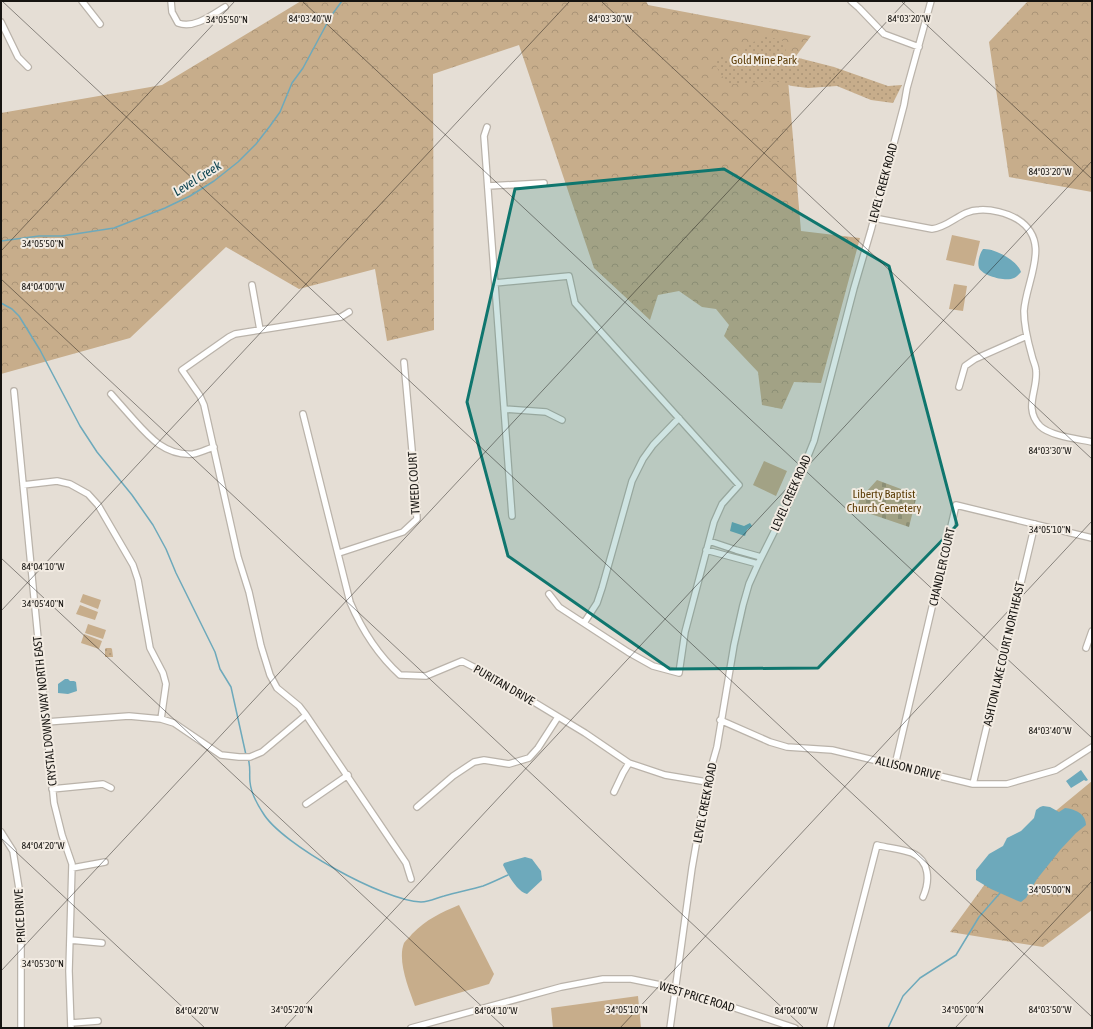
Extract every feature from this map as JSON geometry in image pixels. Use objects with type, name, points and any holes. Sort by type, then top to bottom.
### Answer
[{"type":"street","points":[[82,1],[100,24]]},
{"type":"street","points":[[170,1],[172,12],[178,23],[183,25],[192,24],[207,18],[225,7]]},
{"type":"street","points":[[851,1],[884,34],[919,47]]},
{"type":"street","name":"LEVEL CREEK ROAD","points":[[670,1028],[692,868],[707,782],[717,747],[720,720],[743,605],[761,557],[791,498],[814,441],[931,1]]},
{"type":"street","points":[[1,22],[18,57],[28,67]]},
{"type":"street","points":[[487,127],[484,136],[512,516]]},
{"type":"street","points":[[488,186],[544,183]]},
{"type":"street","points":[[874,218],[932,229],[946,225],[968,212],[978,210],[1001,213],[1013,217],[1028,228],[1032,236],[1036,252],[1024,311],[1027,336],[1036,371],[1031,403],[1034,416],[1041,427],[1052,433],[1092,442]]},
{"type":"street","points":[[495,283],[569,276],[576,303],[739,485],[722,504],[714,522],[685,632],[679,673],[653,666],[560,607],[549,594]]},
{"type":"street","points":[[252,285],[260,330]]},
{"type":"street","points":[[349,312],[340,317],[245,332],[229,337],[182,370],[202,400],[238,557],[249,592],[260,646],[270,675],[277,688],[299,706],[348,775],[406,863],[411,879]]},
{"type":"street","points":[[959,387],[965,366],[974,359],[1027,336]]},
{"type":"street","name":"TWEED COURT","points":[[339,552],[403,532],[417,519],[404,362]]},
{"type":"street","name":"CRYSTAL DOWNS WAY NORTH EAST","points":[[14,391],[52,789],[62,835],[72,864],[69,972],[71,1025]]},
{"type":"street","points":[[111,394],[154,442],[171,452],[194,454],[214,447]]},
{"type":"street","points":[[504,409],[546,412],[562,420]]},
{"type":"street","name":"PURITAN DRIVE","points":[[303,414],[339,552],[350,602],[358,621],[386,662],[400,675],[426,676],[462,661],[491,676],[629,763],[665,775],[707,782]]},
{"type":"street","points":[[584,623],[597,603],[632,481],[643,459],[679,418]]},
{"type":"street","points":[[23,486],[57,481],[70,484],[88,494],[98,505],[133,565],[138,580],[150,648],[163,673],[166,684],[161,719]]},
{"type":"street","name":"CHANDLER COURT","points":[[895,765],[956,505],[1092,538]]},
{"type":"street","name":"ASHTON LAKE COURT NORTHEAST","points":[[973,784],[1034,524]]},
{"type":"street","points":[[708,541],[761,557]]},
{"type":"street","points":[[706,550],[758,564]]},
{"type":"street","points":[[1086,648],[1092,631]]},
{"type":"street","points":[[46,722],[129,716],[161,719],[174,723],[221,755],[250,757],[262,752],[306,715]]},
{"type":"street","points":[[417,807],[454,776],[474,762],[484,760],[509,764],[529,758],[538,748],[558,717]]},
{"type":"street","name":"ALLISON DRIVE","points":[[720,720],[776,744],[787,747],[832,750],[973,784],[1007,784],[1056,770],[1092,747]]},
{"type":"street","points":[[614,792],[629,763]]},
{"type":"street","points":[[306,804],[348,775]]},
{"type":"street","points":[[52,789],[103,784],[111,788]]},
{"type":"street","name":"PRICE DRIVE","points":[[1,832],[14,851],[21,901],[21,1028]]},
{"type":"street","points":[[830,1028],[877,845],[910,853],[918,857],[924,864],[928,874],[927,887],[923,897]]},
{"type":"street","points":[[72,868],[105,862]]},
{"type":"street","points":[[70,940],[102,943]]},
{"type":"street","name":"WEST PRICE ROAD","points":[[412,1028],[561,987],[603,979],[631,979],[675,988],[795,1028]]},
{"type":"street","points":[[71,1025],[98,1021]]},
{"type":"highlighted area","points":[[724,169],[889,266],[957,525],[818,668],[670,669],[508,556],[467,402],[515,189]]},
{"type":"green space","points":[[301,1],[646,1],[648,5],[811,36],[787,68],[801,231],[860,238],[821,383],[794,382],[782,409],[762,405],[758,372],[724,336],[729,325],[716,309],[702,307],[679,291],[658,295],[650,320],[594,268],[519,45],[433,74],[434,330],[387,341],[375,269],[299,289],[226,247],[130,338],[1,374],[1,113],[162,85]]},
{"type":"green space","points":[[1028,1],[1092,1],[1092,192],[1009,177],[989,42]]},
{"type":"green space","name":"Gold Mine Park","points":[[767,36],[783,41],[787,55],[834,67],[888,86],[902,85],[893,103],[871,100],[837,86],[808,88],[792,86],[775,81],[730,84],[721,75],[715,64],[722,55],[739,57],[749,44]]},
{"type":"green space","points":[[952,235],[980,241],[974,266],[946,260]]},
{"type":"green space","points":[[954,284],[967,286],[963,311],[949,309]]},
{"type":"green space","points":[[764,461],[787,471],[776,496],[753,485]]},
{"type":"green space","name":"Liberty Baptist Church Cemetery","points":[[877,480],[917,495],[909,527],[856,509],[862,493],[867,491]]},
{"type":"green space","points":[[83,594],[101,600],[98,609],[80,602]]},
{"type":"green space","points":[[80,605],[98,612],[95,620],[76,614]]},
{"type":"green space","points":[[88,624],[106,630],[103,639],[85,633]]},
{"type":"green space","points":[[84,634],[102,641],[99,649],[81,643]]},
{"type":"green space","points":[[106,648],[112,649],[113,657],[105,657]]},
{"type":"green space","points":[[1092,781],[1092,910],[1043,947],[950,932],[1012,847]]},
{"type":"green space","points":[[459,905],[494,974],[489,984],[415,1006],[403,966],[402,950],[404,943],[428,920]]},
{"type":"green space","points":[[638,996],[641,1028],[553,1028],[551,1008]]},
{"type":"water","points":[[983,249],[993,250],[1010,259],[1015,263],[1021,272],[1015,278],[1010,279],[995,278],[985,274],[978,266],[979,258]]},
{"type":"water","points":[[732,522],[744,526],[750,523],[752,526],[747,530],[745,536],[730,531]]},
{"type":"water","points":[[65,679],[76,682],[77,691],[68,694],[58,693],[58,684]]},
{"type":"water","points":[[1081,770],[1088,780],[1084,780],[1071,788],[1066,781]]},
{"type":"water","points":[[1043,806],[1050,807],[1059,812],[1065,808],[1076,811],[1082,815],[1086,821],[1086,825],[1061,849],[1037,879],[1026,898],[1021,902],[1018,901],[991,889],[976,880],[976,870],[989,854],[1003,846],[1007,838],[1021,831],[1034,818],[1036,810]]},
{"type":"water","points":[[525,857],[532,859],[541,871],[542,880],[527,894],[523,893],[516,886],[503,865],[504,863]]},
{"type":"waterway","name":"Level Creek","points":[[1,241],[39,236],[62,236],[114,228],[165,208],[190,196],[214,181],[238,162],[256,144],[280,112],[292,83],[303,68],[331,16],[342,1]]},
{"type":"waterway","points":[[1,303],[12,309],[19,316],[40,350],[80,426],[97,452],[132,495],[153,525],[215,652],[220,669],[231,687],[246,755]]},
{"type":"waterway","points":[[248,758],[250,782],[253,794],[263,813],[273,826],[311,855],[359,882],[404,899],[424,902],[483,886],[508,875]]},
{"type":"waterway","points":[[888,1028],[903,996],[920,978],[956,955],[979,917],[1000,893]]}]
